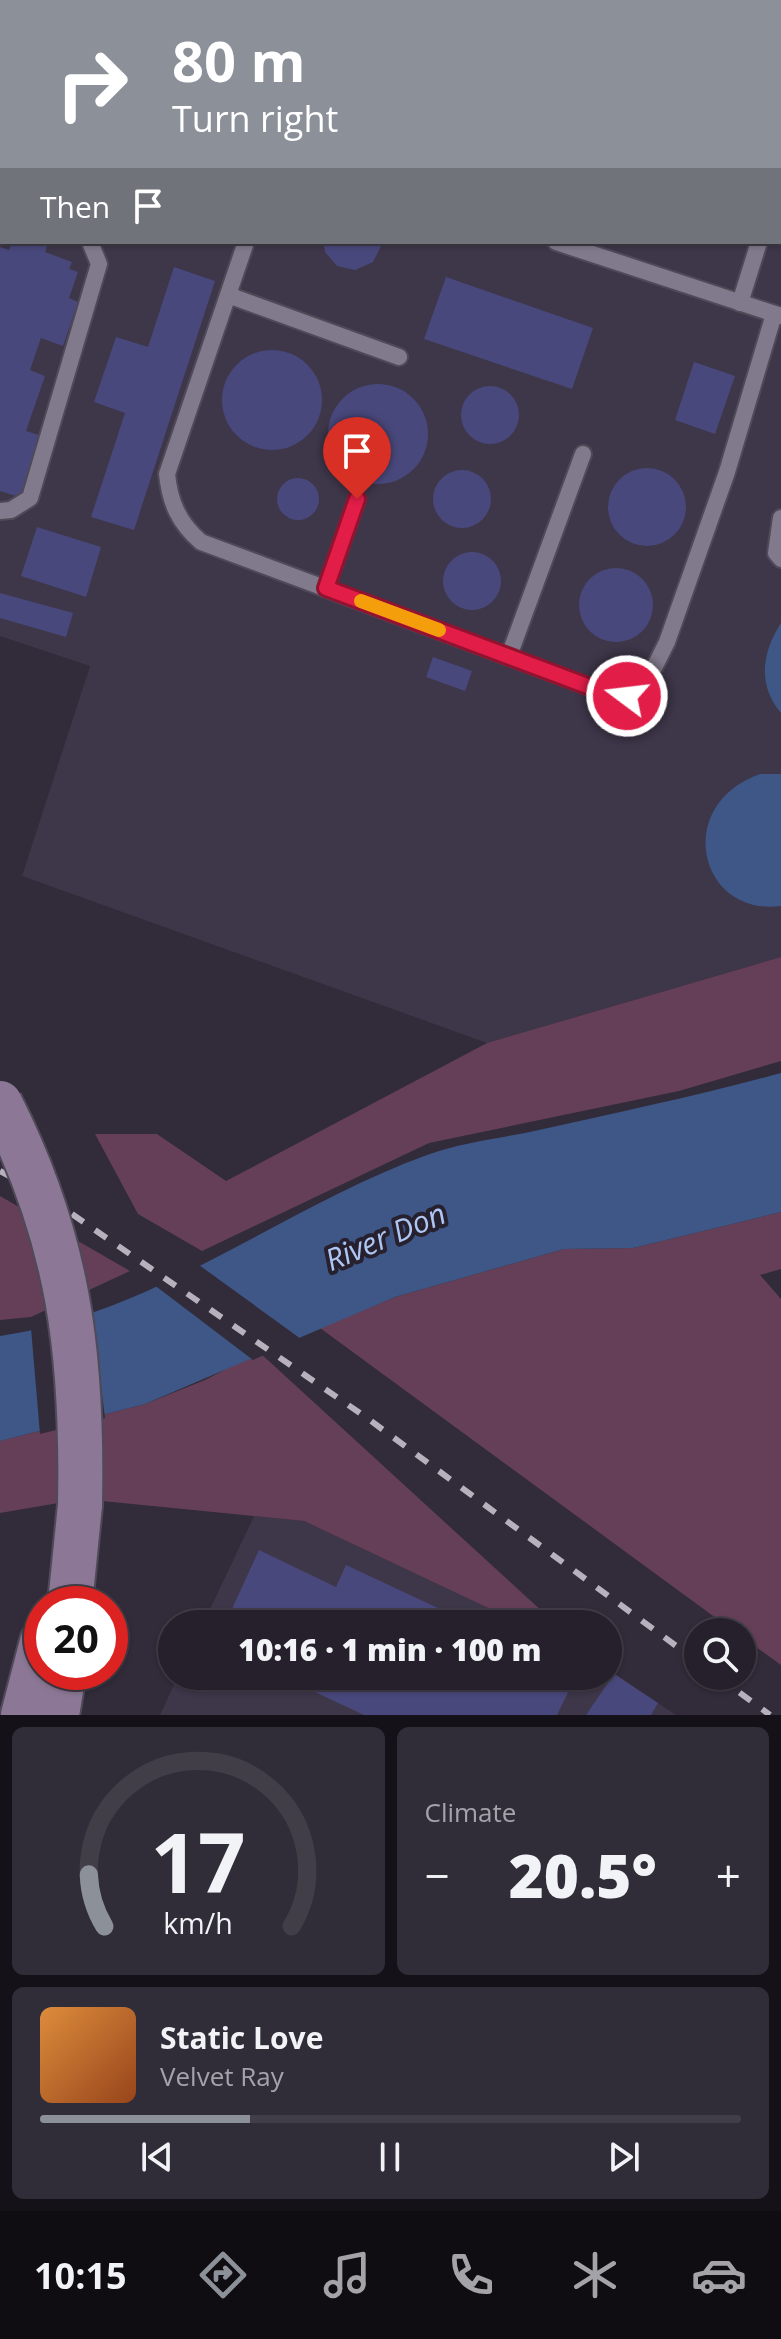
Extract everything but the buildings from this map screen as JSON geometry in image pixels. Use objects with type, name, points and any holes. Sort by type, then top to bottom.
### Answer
[{"type":"street","points":[[0,1103],[22,1147],[52,1223],[69,1297],[78,1364],[80,1505],[70,1586]]},
{"type":"street","points":[[23,1715],[30,1690]]},
{"type":"street","points":[[57,1715],[61,1690]]},
{"type":"street","points":[[80,1715],[82,1690]]},
{"type":"lane","points":[[0,511],[11,510],[30,498],[99,264],[91,244]]},
{"type":"lane","points":[[245,244],[167,474],[175,511],[185,528],[201,542],[614,696],[637,692],[648,680],[667,642],[727,472],[777,315],[562,244]]},
{"type":"lane","points":[[740,303],[758,244]]},
{"type":"lane","points":[[228,295],[399,357]]},
{"type":"lane","points":[[509,656],[583,454]]},
{"type":"lane","points":[[326,588],[357,499]]},
{"type":"lane","points":[[781,518],[776,553],[781,559]]},
{"type":"shaded area","points":[[0,244],[781,244],[781,957],[487,1043],[22,876],[90,666],[0,636]]},
{"type":"shaded area","points":[[781,957],[781,1061],[679,1091],[429,1143],[202,1251],[138,1214],[95,1134],[157,1134],[226,1181],[487,1043]]},
{"type":"shaded area","points":[[0,1196],[130,1271],[31,1317],[0,1320]]},
{"type":"shaded area","points":[[781,1212],[781,1269],[760,1275],[781,1299],[781,1665],[756,1647],[756,1618],[716,1618],[320,1328],[395,1297],[564,1249],[633,1248]]},
{"type":"shaded area","points":[[259,1352],[541,1610],[492,1610],[304,1521],[82,1499],[0,1513],[0,1441],[145,1404],[205,1380]]},
{"type":"shaded area","points":[[254,1516],[304,1521],[492,1610],[210,1610]]},
{"type":"shaded area","points":[[622,1678],[676,1715],[160,1715],[172,1690],[622,1690]]},
{"type":"water","points":[[781,623],[781,713],[768,691],[765,668],[770,645]]},
{"type":"water","points":[[760,774],[781,774],[781,906],[753,905],[731,894],[715,877],[707,856],[706,832],[715,809],[732,789]]},
{"type":"water","name":"River Don","points":[[781,1073],[781,1212],[633,1248],[564,1249],[395,1297],[145,1404],[0,1441],[0,1336],[58,1324],[113,1305],[166,1282],[373,1177],[427,1155],[468,1143],[660,1103]]},
{"type":"pier","points":[[199,1265],[301,1339],[253,1360],[153,1284]]},
{"type":"pier","points":[[91,1308],[105,1418],[40,1434],[31,1328]]},
{"type":"railway","points":[[0,1171],[43,1194],[367,1418],[684,1652]]},
{"type":"railway","points":[[736,1690],[770,1715]]},
{"type":"slow traffic","points":[[361,601],[439,630]]},
{"type":"route","points":[[357,499],[326,588],[614,696],[627,696]]}]
